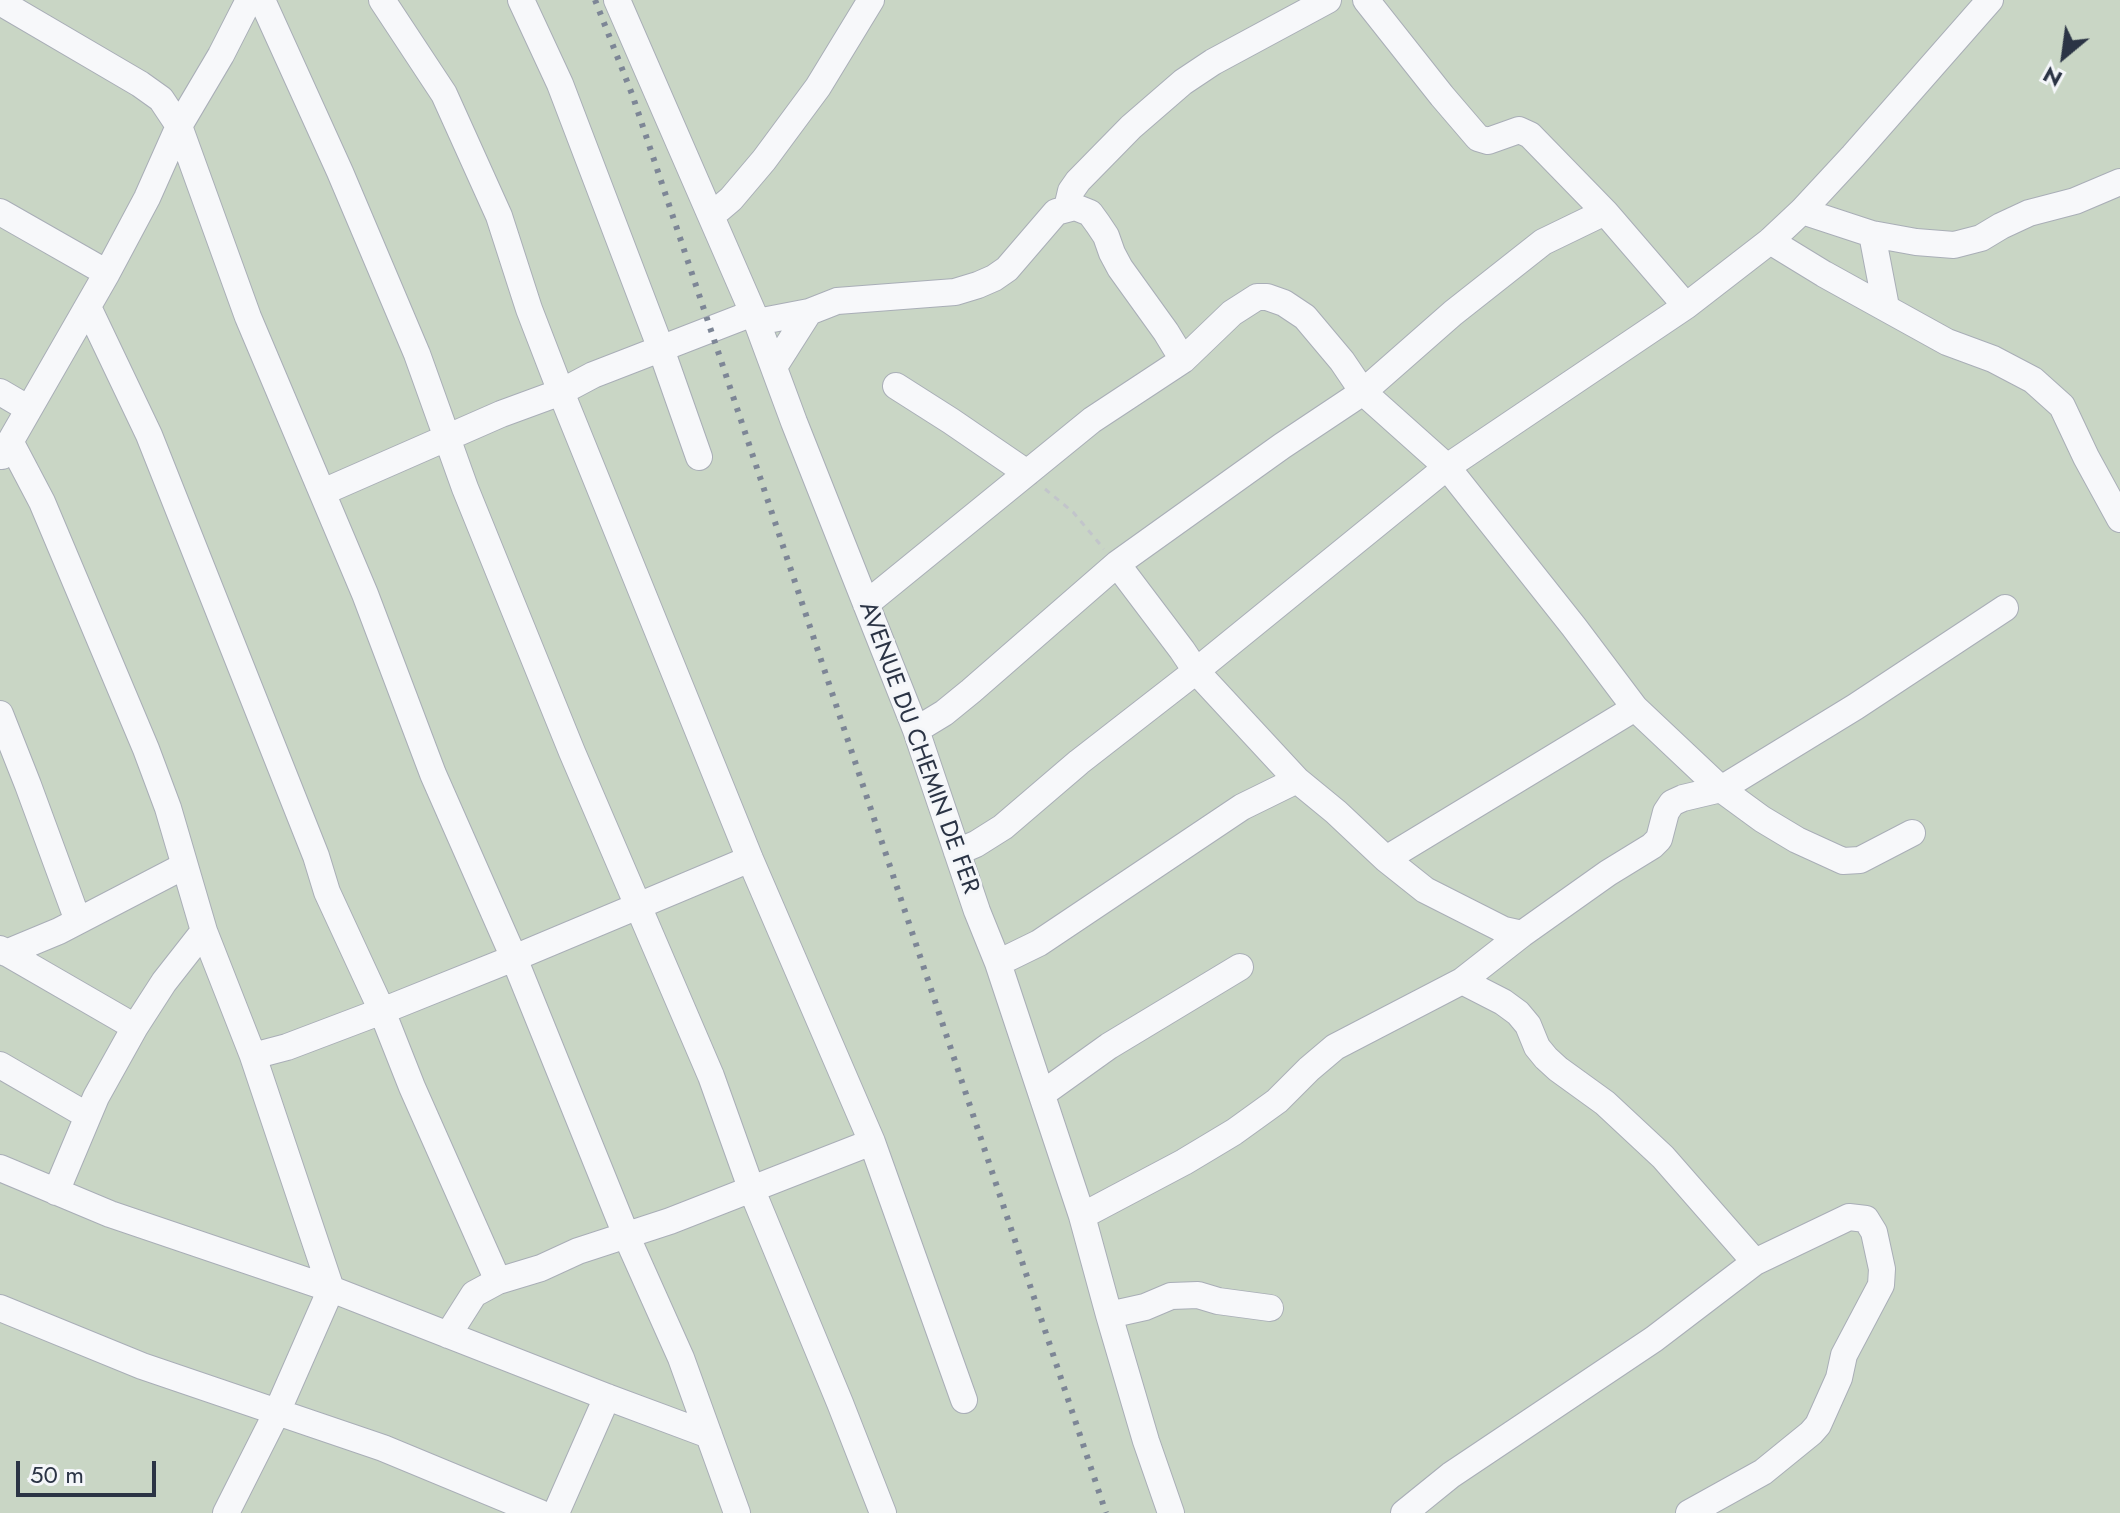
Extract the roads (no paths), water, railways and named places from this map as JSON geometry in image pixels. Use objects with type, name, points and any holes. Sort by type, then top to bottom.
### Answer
[{"type":"street","points":[[226,1513],[277,1412],[331,1289],[253,1056],[204,931],[168,808],[146,749],[42,502],[5,451],[107,273],[147,198],[179,126],[249,0]]},
{"type":"street","points":[[262,0],[417,354],[465,488],[711,1076],[751,1188],[883,1513]]},
{"type":"street","points":[[382,0],[444,94],[499,216],[529,309],[561,392],[750,859],[872,1142],[964,1400]]},
{"type":"street","points":[[521,0],[560,84],[699,457]]},
{"type":"street","name":"AVENUE DU CHEMIN DE FER","points":[[617,0],[755,318],[916,730],[1082,1216],[1146,1441],[1171,1513]]},
{"type":"street","points":[[711,216],[731,199],[764,160],[818,87],[871,0]]},
{"type":"street","points":[[1067,208],[1071,191],[1078,181],[1131,127],[1183,82],[1213,62],[1328,0]]},
{"type":"street","points":[[1366,0],[1478,138],[1488,141],[1519,130],[1530,135],[1605,212],[1686,306]]},
{"type":"street","points":[[957,852],[1003,827],[1079,762],[1447,467],[1686,306],[1770,241],[1802,211],[1896,109],[1990,0]]},
{"type":"street","points":[[11,4],[161,99],[179,126],[248,317],[365,594],[433,774],[514,958],[626,1235],[681,1358],[737,1513]]},
{"type":"street","points":[[1802,211],[1872,234],[1954,245],[1981,238],[2029,213],[2075,201],[2120,182]]},
{"type":"street","points":[[323,492],[501,414],[561,392],[593,375],[755,318],[809,312],[837,301],[955,292],[978,285],[1007,269],[1056,212],[1067,208],[1075,207],[1090,213],[1106,236],[1120,268],[1183,360]]},
{"type":"street","points":[[0,212],[107,273]]},
{"type":"street","points":[[916,730],[971,691],[1117,564],[1363,392],[1453,313],[1543,242],[1605,212]]},
{"type":"street","points":[[1872,234],[1886,307]]},
{"type":"street","points":[[1770,241],[1947,342],[1993,359],[2033,380],[2062,406],[2120,519]]},
{"type":"street","points":[[866,604],[1092,420],[1183,360],[1232,313],[1257,297],[1267,297],[1284,303],[1305,317],[1363,392],[1447,467],[1635,708],[1721,789],[1797,840],[1843,861],[1860,860],[1912,833]]},
{"type":"street","points":[[88,307],[149,435],[316,856],[327,892],[382,1011],[412,1087],[498,1281]]},
{"type":"street","points":[[774,367],[809,312]]},
{"type":"street","points":[[896,386],[1027,473]]},
{"type":"street","points":[[0,392],[29,409]]},
{"type":"street","points":[[1117,564],[1196,671],[1297,780],[1425,890],[1504,930],[1522,934]]},
{"type":"street","points":[[1082,1216],[1234,1132],[1277,1101],[1335,1047],[1462,981],[1522,934],[1652,846],[1659,839],[1666,812],[1672,803],[1721,789],[1855,707],[2005,608]]},
{"type":"street","points":[[1386,859],[1635,708]]},
{"type":"street","points":[[0,714],[78,921]]},
{"type":"street","points":[[998,963],[1039,943],[1242,807],[1297,780]]},
{"type":"street","points":[[253,1056],[287,1047],[382,1011],[750,859]]},
{"type":"street","points":[[3,951],[59,931],[184,866]]},
{"type":"street","points":[[56,1192],[96,1097],[135,1027],[204,931]]},
{"type":"street","points":[[3,951],[135,1027]]},
{"type":"street","points":[[1042,1094],[1109,1046],[1240,967]]},
{"type":"street","points":[[1462,981],[1518,1013],[1546,1058],[1605,1103],[1663,1157],[1755,1262]]},
{"type":"street","points":[[0,1065],[88,1116]]},
{"type":"street","points":[[448,1335],[474,1294],[498,1281],[670,1221],[872,1142]]},
{"type":"street","points":[[0,1168],[110,1214],[331,1289],[709,1435]]},
{"type":"street","points":[[1404,1513],[1451,1475],[1654,1339],[1755,1262],[1849,1217],[1866,1219],[1874,1232],[1882,1269],[1881,1285],[1844,1355],[1839,1378],[1818,1425],[1763,1472],[1689,1513]]},
{"type":"street","points":[[1109,1315],[1145,1307],[1171,1296],[1198,1295],[1270,1308]]},
{"type":"street","points":[[0,1308],[142,1366],[383,1448],[540,1513]]},
{"type":"street","points":[[556,1513],[607,1397]]},
{"type":"railway","points":[[595,0],[632,94],[1106,1513]]}]
